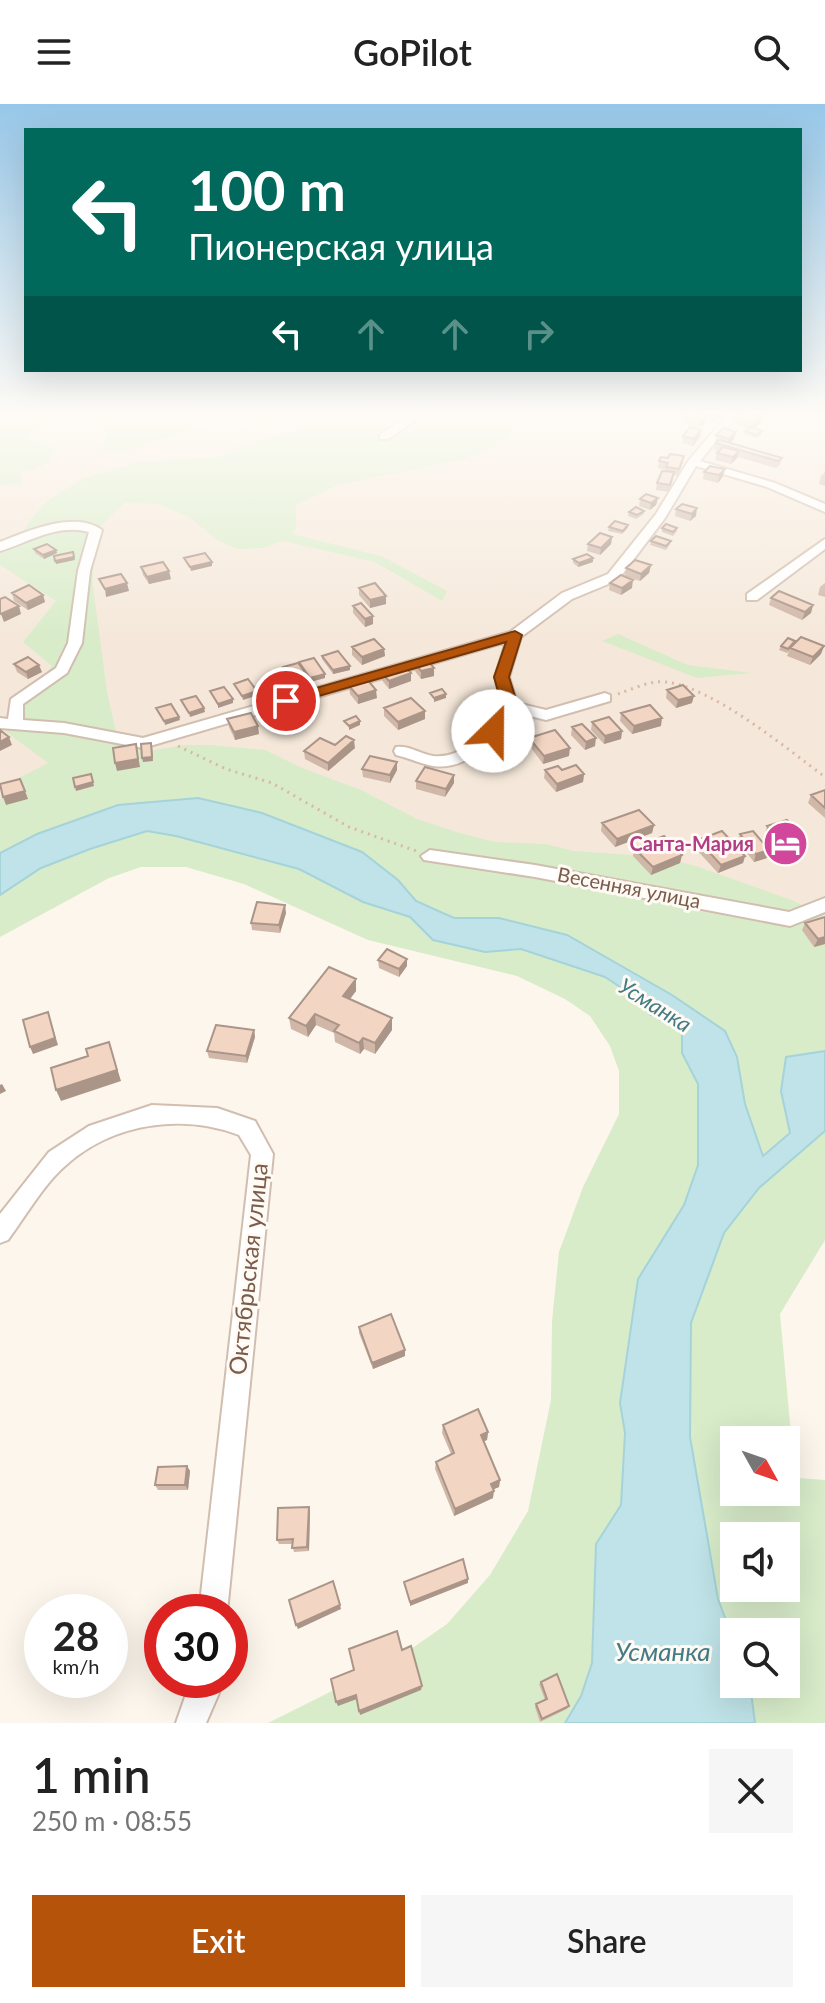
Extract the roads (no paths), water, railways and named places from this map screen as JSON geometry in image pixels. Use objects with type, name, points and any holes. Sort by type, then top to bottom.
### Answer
[{"type":"street","points":[[0,547],[53,529],[88,526],[96,530],[84,571],[75,643],[62,670],[16,702],[8,723],[64,728],[143,743],[515,635],[567,596],[613,577],[661,515],[678,488]]},
{"type":"street","points":[[777,488],[825,508]]},
{"type":"street","points":[[752,597],[825,543]]},
{"type":"street","points":[[402,751],[440,761],[472,750],[493,731],[510,706],[502,677],[515,635]]},
{"type":"street","points":[[510,706],[546,715],[605,698]]},
{"type":"street","name":"Весенняя улица","points":[[430,856],[535,871],[790,919],[825,905]]},
{"type":"street","name":"Октябрьская улица","points":[[0,1232],[57,1159],[97,1133],[152,1114],[217,1117],[247,1128],[262,1154],[215,1594]]},
{"type":"street","points":[[191,1723],[202,1698]]},
{"type":"water","name":"Усманка","points":[[198,798],[262,813],[362,852],[398,880],[416,901],[454,918],[499,918],[567,935],[672,995],[725,1031],[737,1057],[745,1104],[763,1156],[790,1133],[781,1091],[786,1057],[825,1051],[825,1131],[759,1188],[724,1233],[691,1323],[690,1437],[718,1599],[725,1618],[720,1618],[720,1698],[752,1698],[755,1723],[565,1723],[581,1696],[592,1663],[596,1544],[621,1505],[625,1433],[620,1403],[638,1279],[684,1205],[698,1165],[698,1084],[682,1053],[682,1031],[649,1014],[632,995],[605,977],[521,949],[485,952],[433,940],[410,917],[363,902],[299,869],[176,836],[147,831],[90,849],[41,868],[0,895],[0,853],[37,834],[118,805]]},
{"type":"place","name":"Санта-Мария","points":[[785,844]]}]
